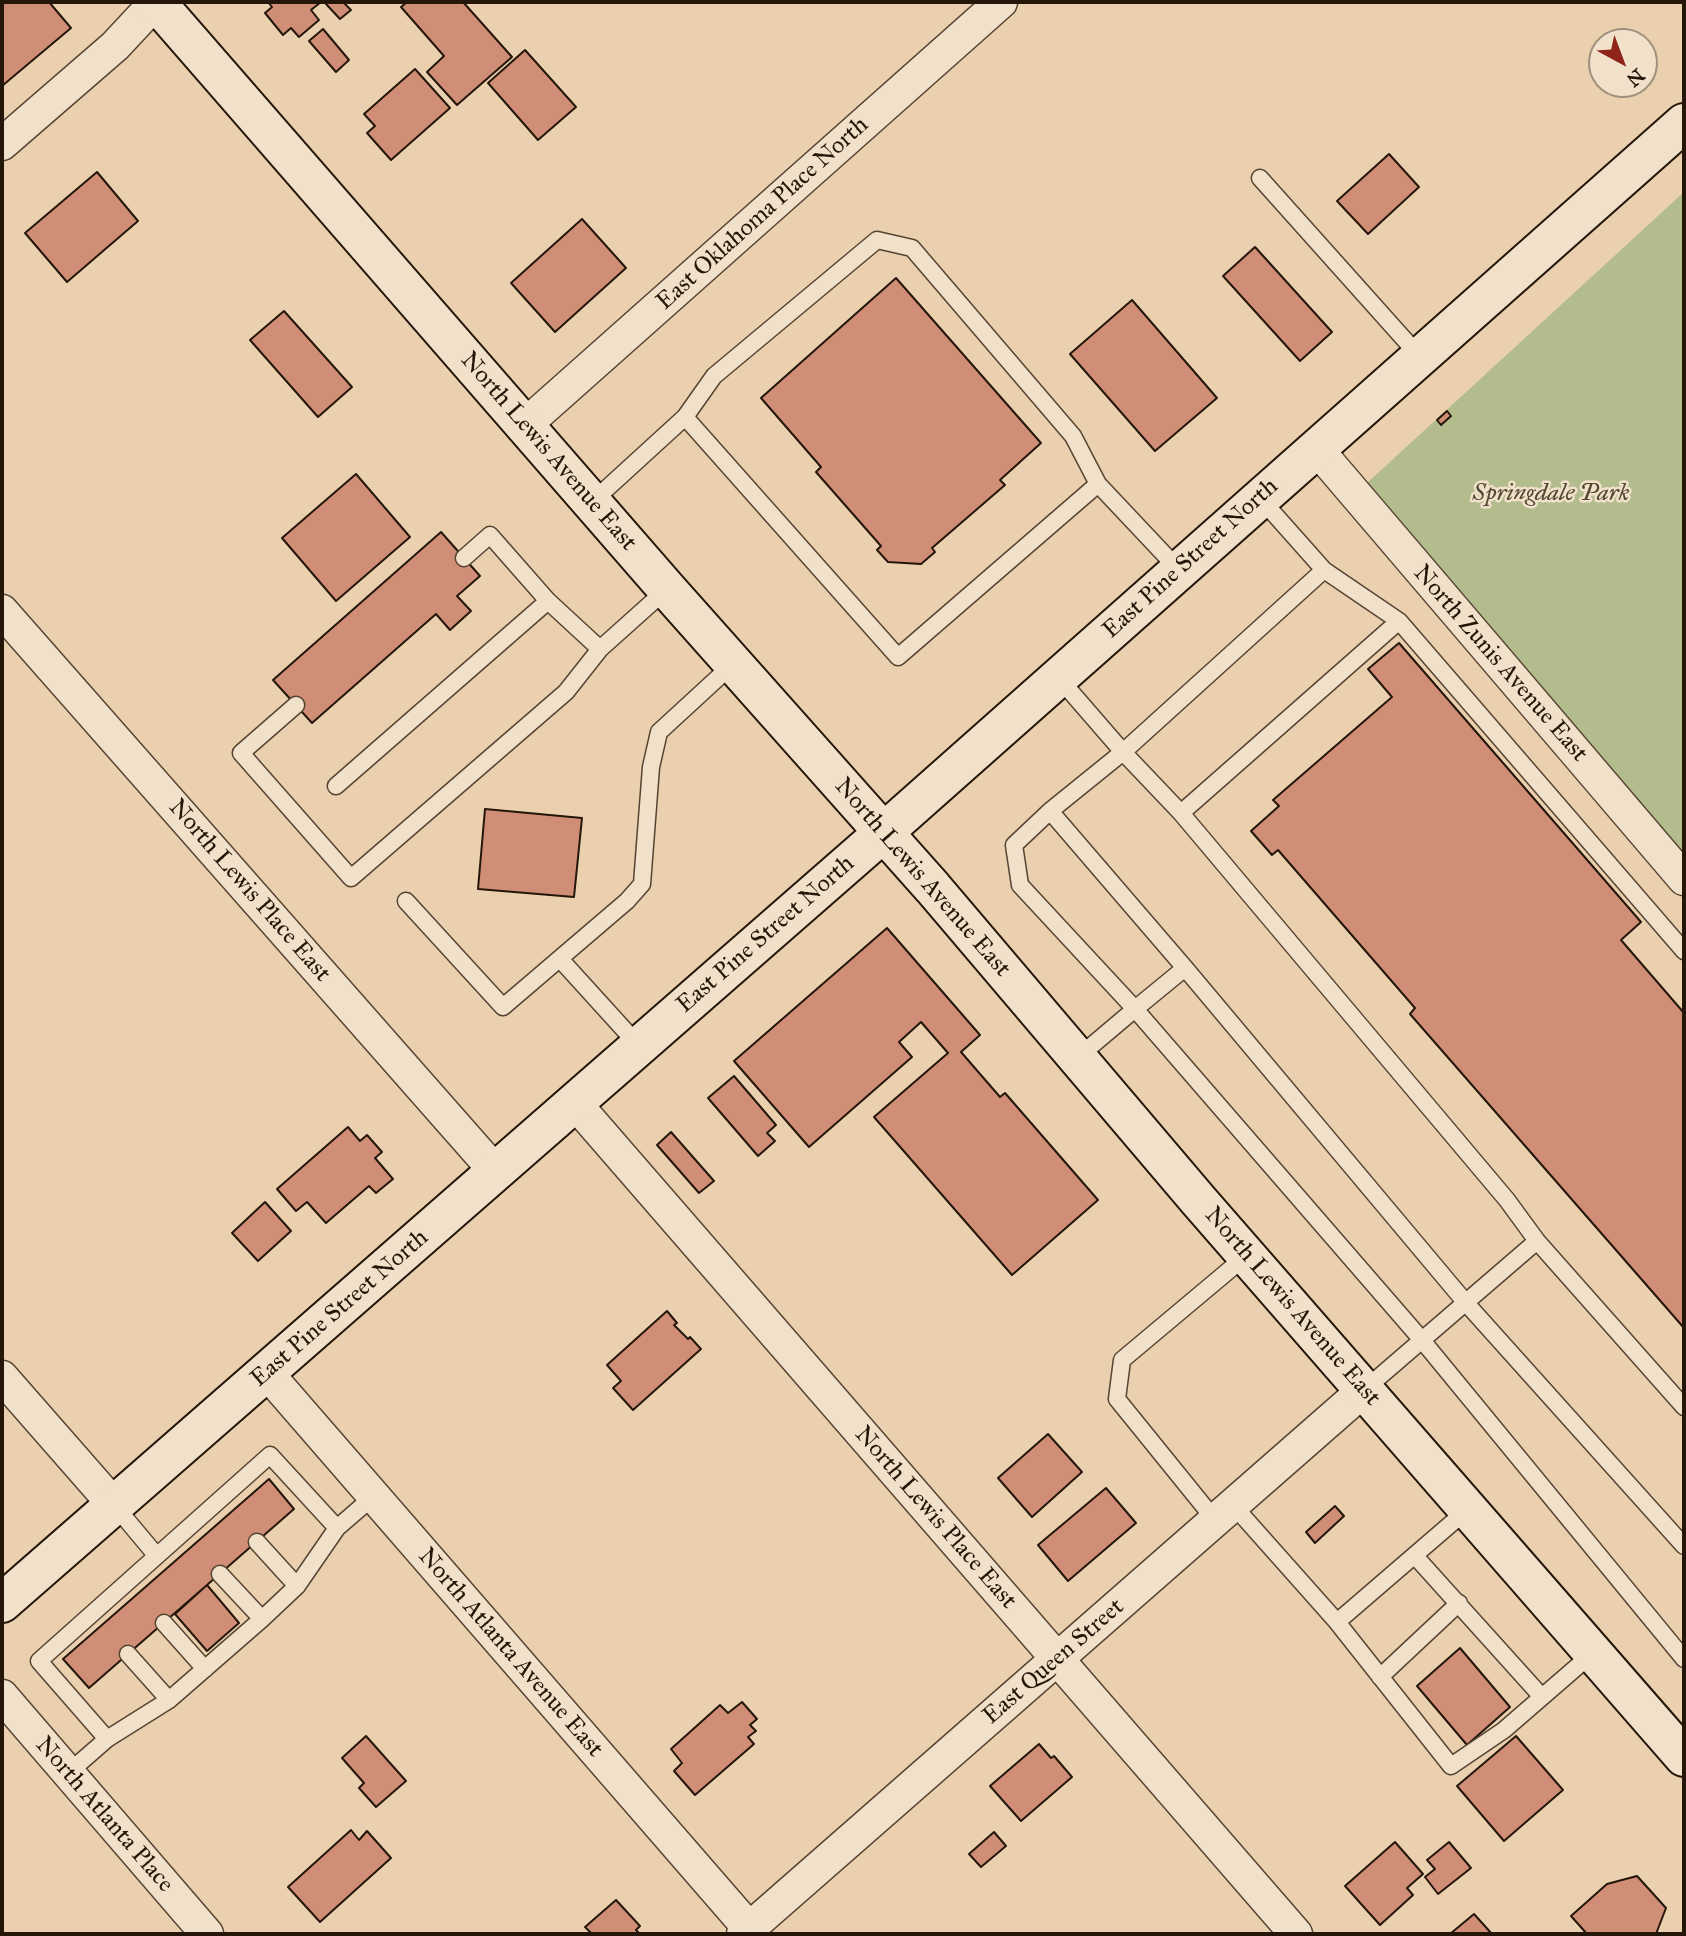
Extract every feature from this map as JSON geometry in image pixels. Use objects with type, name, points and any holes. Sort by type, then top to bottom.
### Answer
[{"type":"main road","name":"North Lewis Avenue East","points":[[156,2],[667,589],[933,888],[1467,1510],[1684,1757]]},
{"type":"main road","name":"East Pine Street North","points":[[2,1603],[883,834],[1684,123]]},
{"type":"street","points":[[2,144],[115,46],[156,2]]},
{"type":"street","name":"East Oklahoma Place North","points":[[525,425],[1001,2]]},
{"type":"street","name":"North Zunis Avenue East","points":[[1316,448],[1682,871]]},
{"type":"street","name":"North Lewis Place East","points":[[2,611],[496,1172]]},
{"type":"street","name":"North Lewis Place East","points":[[575,1102],[1296,1934]]},
{"type":"street","name":"North Atlanta Avenue East","points":[[267,1373],[749,1933]]},
{"type":"street","points":[[2,1377],[115,1506]]},
{"type":"street","name":"East Queen Street","points":[[749,1933],[1364,1390]]},
{"type":"street","name":"North Atlanta Place","points":[[2,1696],[207,1934]]},
{"type":"lane","points":[[1260,178],[1421,358]]},
{"type":"lane","points":[[592,502],[685,417],[714,376],[877,240],[912,248],[1073,436],[1098,484],[1179,569]]},
{"type":"lane","points":[[685,417],[898,657],[1098,484]]},
{"type":"lane","points":[[1260,498],[1324,570],[1399,621],[1684,951]]},
{"type":"lane","points":[[464,558],[490,535],[548,601],[600,649]]},
{"type":"lane","points":[[1324,570],[1123,752],[1050,811],[1014,845],[1020,885],[1135,1009],[1421,1339],[1684,1659]]},
{"type":"lane","points":[[296,705],[241,753],[351,878],[566,692],[600,649],[667,589]]},
{"type":"lane","points":[[336,786],[548,601]]},
{"type":"lane","points":[[1181,813],[1399,621]]},
{"type":"lane","points":[[407,901],[503,1007],[627,901],[642,884],[651,767],[659,732],[733,664]]},
{"type":"lane","points":[[1058,677],[1181,813],[1507,1200],[1537,1241],[1684,1407]]},
{"type":"lane","points":[[1050,811],[1465,1303],[1684,1546]]},
{"type":"lane","points":[[560,959],[639,1046]]},
{"type":"lane","points":[[1077,1058],[1185,968]]},
{"type":"lane","points":[[1364,1390],[1537,1241]]},
{"type":"lane","points":[[1247,1255],[1122,1360],[1117,1399],[1224,1513],[1337,1622],[1451,1766],[1504,1730],[1594,1652]]},
{"type":"lane","points":[[107,1739],[39,1661],[97,1619],[132,1588],[156,1555],[270,1455],[337,1528]]},
{"type":"lane","points":[[68,1773],[107,1739],[169,1700],[262,1619],[297,1586],[337,1528],[374,1496]]},
{"type":"lane","points":[[219,1500],[230,1513]]},
{"type":"lane","points":[[115,1506],[156,1555]]},
{"type":"lane","points":[[1337,1622],[1467,1510]]},
{"type":"lane","points":[[182,1532],[194,1545]]},
{"type":"lane","points":[[257,1542],[297,1586]]},
{"type":"lane","points":[[1415,1556],[1542,1697]]},
{"type":"lane","points":[[220,1574],[262,1619]]},
{"type":"lane","points":[[1380,1677],[1459,1603]]},
{"type":"lane","points":[[164,1623],[205,1669]]},
{"type":"lane","points":[[128,1654],[169,1700]]},
{"type":"green space","name":"Springdale Park","points":[[1684,192],[1684,859],[1367,483]]},
{"type":"building","points":[[2,2],[49,2],[71,28],[2,86]]},
{"type":"building","points":[[268,2],[321,2],[311,10],[319,20],[299,37],[291,28],[283,35],[265,13],[272,7]]},
{"type":"building","points":[[343,2],[351,10],[340,19],[326,4]]},
{"type":"building","points":[[407,2],[463,2],[512,57],[457,105],[427,72],[444,56],[401,7]]},
{"type":"building","points":[[323,29],[349,60],[336,72],[309,41]]},
{"type":"building","points":[[525,50],[576,107],[538,140],[488,83]]},
{"type":"building","points":[[415,69],[450,108],[391,160],[367,133],[375,126],[364,114]]},
{"type":"building","points":[[1389,154],[1419,187],[1368,234],[1337,201]]},
{"type":"building","points":[[97,172],[138,221],[67,282],[25,233]]},
{"type":"building","points":[[582,219],[626,268],[555,332],[511,283]]},
{"type":"building","points":[[1255,247],[1332,332],[1300,361],[1223,276]]},
{"type":"building","points":[[896,278],[1041,443],[1000,480],[1005,485],[932,548],[935,552],[921,564],[888,562],[877,550],[881,546],[816,472],[821,467],[761,398]]},
{"type":"building","points":[[1132,300],[1217,398],[1155,451],[1070,354]]},
{"type":"building","points":[[284,311],[352,387],[318,417],[250,340]]},
{"type":"building","points":[[1447,411],[1451,416],[1441,425],[1437,420]]},
{"type":"building","points":[[356,474],[410,537],[336,601],[282,538]]},
{"type":"building","points":[[441,532],[480,576],[457,596],[471,611],[450,630],[436,614],[312,723],[273,680]]},
{"type":"building","points":[[1399,643],[1641,922],[1621,940],[1684,1013],[1684,1328],[1410,1014],[1415,1008],[1278,850],[1272,855],[1251,831],[1279,806],[1273,800],[1392,697],[1368,669]]},
{"type":"building","points":[[485,809],[582,818],[574,897],[478,889]]},
{"type":"building","points":[[887,928],[980,1035],[961,1052],[1000,1097],[1005,1093],[1098,1200],[1012,1275],[874,1117],[948,1053],[921,1022],[899,1042],[912,1057],[809,1147],[734,1061]]},
{"type":"building","points":[[734,1076],[776,1125],[767,1133],[775,1141],[758,1156],[708,1098]]},
{"type":"building","points":[[348,1127],[360,1141],[367,1135],[382,1152],[375,1158],[393,1179],[376,1193],[369,1186],[326,1223],[307,1202],[296,1211],[277,1189]]},
{"type":"building","points":[[671,1132],[714,1181],[699,1193],[657,1145]]},
{"type":"building","points":[[265,1202],[291,1231],[258,1261],[232,1233]]},
{"type":"building","points":[[667,1311],[677,1323],[674,1325],[701,1349],[633,1410],[613,1388],[621,1381],[607,1365]]},
{"type":"building","points":[[1048,1434],[1082,1472],[1032,1517],[998,1478]]},
{"type":"building","points":[[269,1479],[294,1509],[89,1688],[63,1659]]},
{"type":"building","points":[[1106,1488],[1136,1523],[1068,1581],[1038,1545]]},
{"type":"building","points":[[1335,1506],[1344,1516],[1315,1543],[1306,1532]]},
{"type":"building","points":[[207,1585],[239,1623],[207,1651],[175,1614]]},
{"type":"building","points":[[1460,1648],[1510,1707],[1467,1745],[1417,1686]]},
{"type":"building","points":[[742,1702],[757,1719],[750,1725],[756,1731],[748,1737],[754,1744],[695,1795],[674,1771],[682,1763],[671,1749],[720,1705],[728,1713]]},
{"type":"building","points":[[366,1736],[406,1781],[376,1807],[359,1788],[364,1783],[342,1758]]},
{"type":"building","points":[[1516,1736],[1563,1790],[1504,1841],[1457,1786]]},
{"type":"building","points":[[1039,1744],[1051,1758],[1054,1756],[1072,1777],[1021,1821],[990,1786]]},
{"type":"building","points":[[351,1830],[359,1840],[367,1831],[391,1858],[320,1922],[288,1887]]},
{"type":"building","points":[[994,1832],[1006,1846],[981,1867],[969,1854]]},
{"type":"building","points":[[1395,1842],[1423,1874],[1407,1888],[1413,1895],[1380,1925],[1345,1886]]},
{"type":"building","points":[[1449,1842],[1471,1868],[1438,1894],[1425,1877],[1435,1869],[1427,1860]]},
{"type":"building","points":[[1637,1876],[1666,1908],[1656,1934],[1587,1934],[1571,1916],[1607,1884]]},
{"type":"building","points":[[616,1900],[640,1926],[636,1930],[640,1934],[592,1934],[585,1927]]},
{"type":"building","points":[[1474,1914],[1492,1934],[1450,1934]]}]
